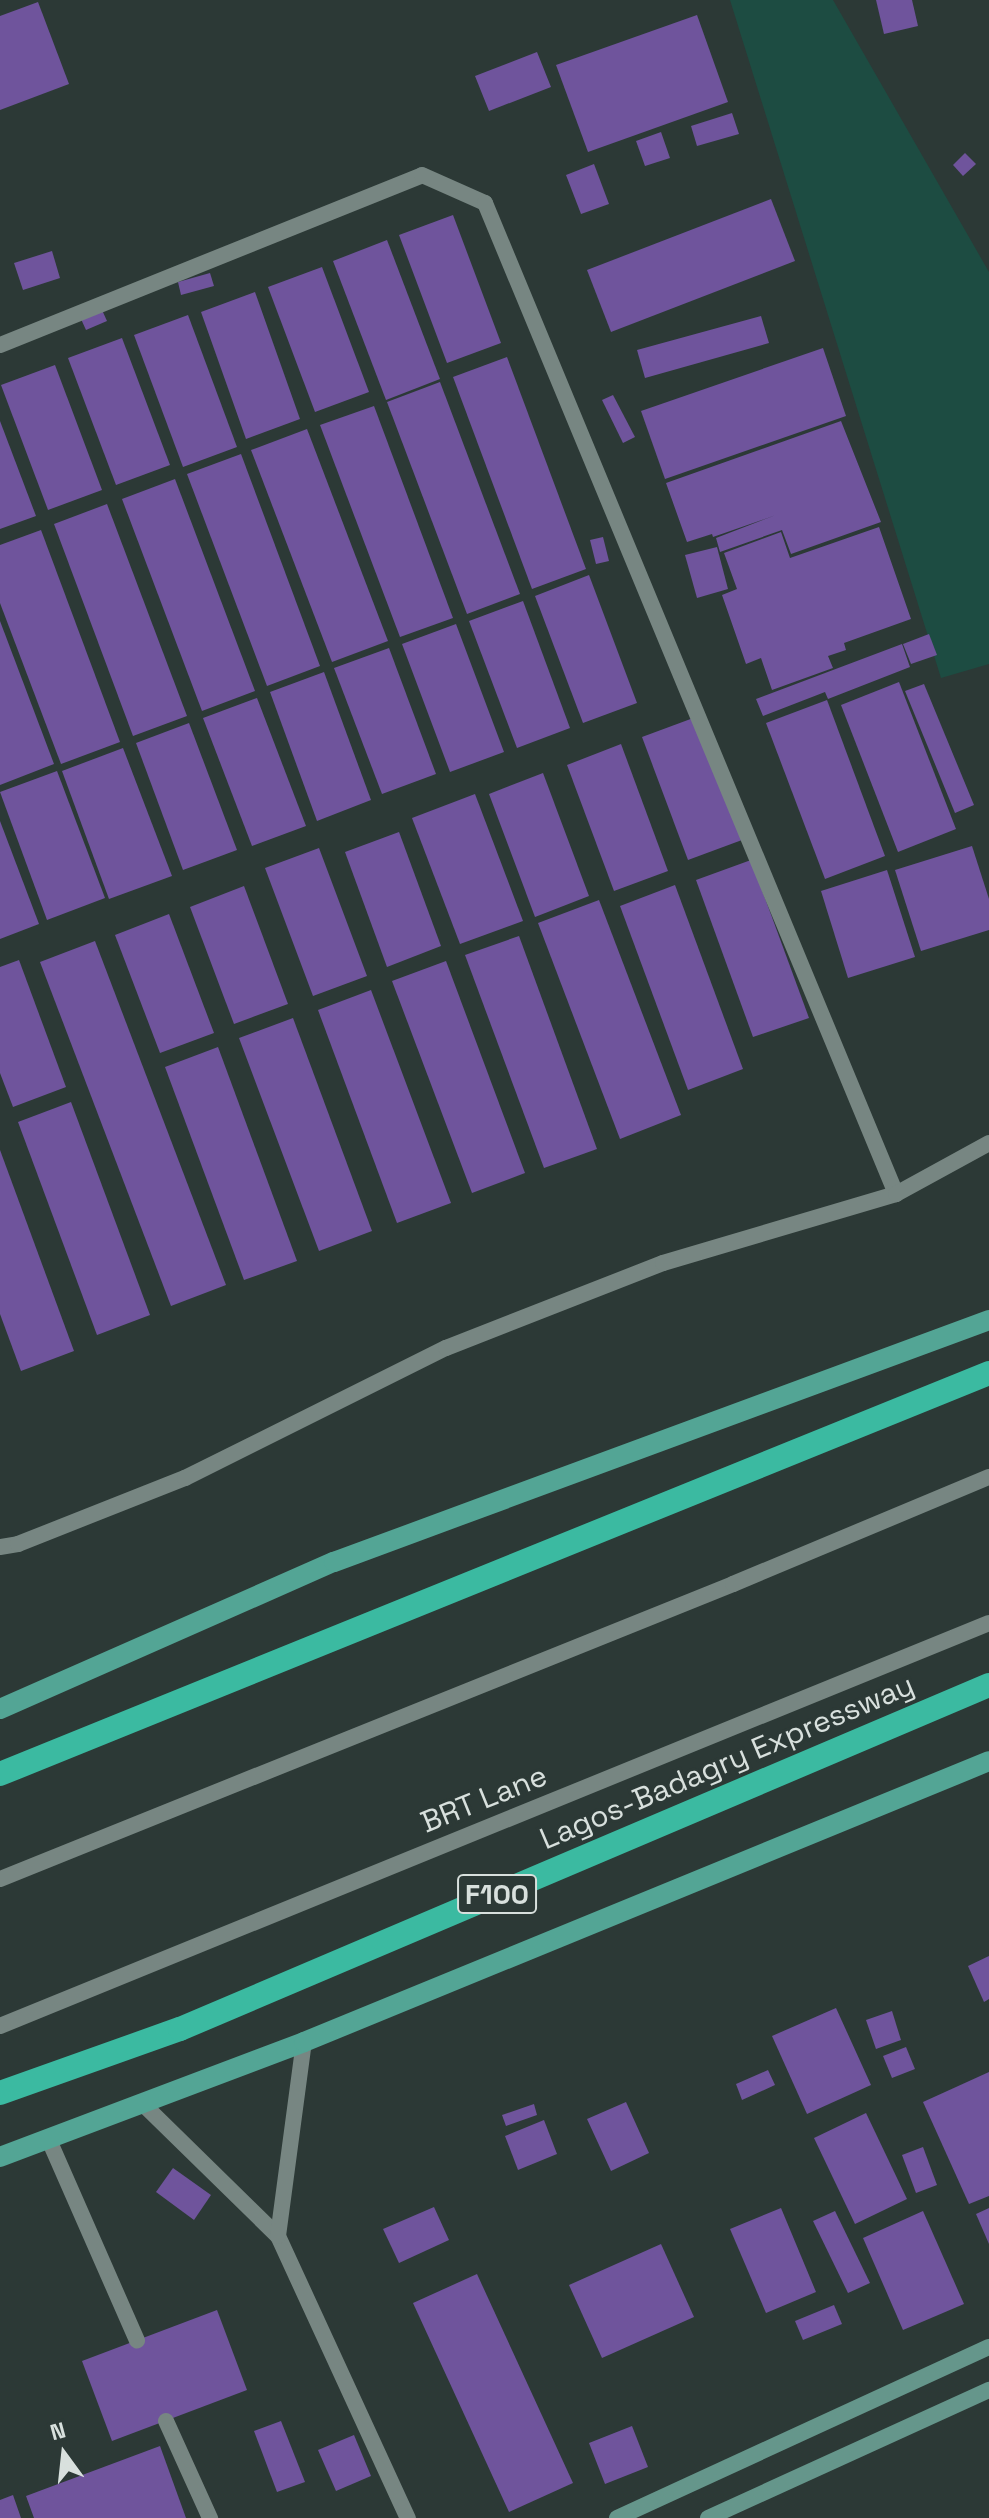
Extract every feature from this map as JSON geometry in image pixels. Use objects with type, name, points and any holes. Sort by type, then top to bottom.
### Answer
[{"type":"highway","points":[[0,1774],[989,1373]]},
{"type":"highway","name":"Lagos-Badagry Expressway","points":[[0,2093],[180,2029],[989,1685]]},
{"type":"main road","points":[[0,1709],[334,1562],[989,1320]]},
{"type":"main road","points":[[0,2157],[304,2042],[989,1761]]},
{"type":"main road","points":[[617,2518],[989,2347]]},
{"type":"main road","points":[[708,2518],[989,2390]]},
{"type":"street","points":[[0,345],[422,175],[485,203],[896,1194]]},
{"type":"street","points":[[0,1547],[18,1544],[185,1478],[446,1348],[663,1263],[896,1194],[989,1143]]},
{"type":"street","points":[[0,1879],[704,1596],[989,1477]]},
{"type":"street","name":"BRT Lane","points":[[0,2026],[989,1623]]},
{"type":"street","points":[[278,2236],[304,2042]]},
{"type":"street","points":[[143,2104],[278,2236],[408,2518]]},
{"type":"street","points":[[49,2140],[137,2340]]},
{"type":"street","points":[[166,2421],[210,2518]]},
{"type":"green space","points":[[730,0],[833,0],[989,272],[989,664],[941,678]]},
{"type":"building","points":[[876,0],[912,0],[918,26],[884,34]]},
{"type":"building","points":[[38,2],[69,84],[0,110],[0,16]]},
{"type":"building","points":[[697,15],[728,102],[588,152],[556,65]]},
{"type":"building","points":[[537,52],[551,87],[489,111],[475,76]]},
{"type":"building","points":[[732,113],[739,134],[697,146],[691,126]]},
{"type":"building","points":[[661,132],[670,158],[645,166],[636,141]]},
{"type":"building","points":[[965,153],[976,164],[963,176],[953,165]]},
{"type":"building","points":[[594,164],[609,204],[581,214],[566,175]]},
{"type":"building","points":[[771,199],[795,261],[611,332],[587,270]]},
{"type":"building","points":[[453,215],[501,343],[447,363],[399,235]]},
{"type":"building","points":[[387,240],[440,379],[386,400],[333,261]]},
{"type":"building","points":[[52,251],[60,278],[23,290],[14,263]]},
{"type":"building","points":[[322,267],[369,392],[315,412],[268,287]]},
{"type":"building","points":[[210,273],[214,286],[181,295],[178,282]]},
{"type":"building","points":[[255,292],[300,419],[246,439],[201,312]]},
{"type":"building","points":[[102,310],[107,321],[86,330],[81,319]]},
{"type":"building","points":[[188,315],[237,447],[183,467],[134,335]]},
{"type":"building","points":[[761,316],[769,343],[645,378],[637,350]]},
{"type":"building","points":[[122,338],[170,465],[116,485],[68,358]]},
{"type":"building","points":[[823,348],[846,416],[665,479],[641,411]]},
{"type":"building","points":[[507,357],[586,569],[532,589],[453,377]]},
{"type":"building","points":[[55,365],[102,490],[48,510],[1,385]]},
{"type":"building","points":[[440,382],[520,594],[467,614],[387,402]]},
{"type":"building","points":[[613,395],[635,437],[623,443],[602,400]]},
{"type":"building","points":[[374,406],[453,618],[400,637],[320,425]]},
{"type":"building","points":[[0,421],[36,516],[0,529]]},
{"type":"building","points":[[841,421],[881,522],[791,554],[782,530],[720,552],[716,538],[776,515],[713,537],[712,534],[687,542],[666,483]]},
{"type":"building","points":[[307,429],[388,641],[332,662],[251,450]]},
{"type":"building","points":[[241,454],[320,666],[267,686],[187,474]]},
{"type":"building","points":[[175,479],[255,691],[202,711],[122,499]]},
{"type":"building","points":[[107,504],[187,716],[133,736],[54,524]]},
{"type":"building","points":[[879,527],[911,619],[844,643],[846,650],[828,656],[833,668],[772,690],[761,658],[746,664],[722,595],[737,589],[724,553],[781,532],[790,558]]},
{"type":"building","points":[[41,530],[120,742],[61,764],[0,603],[0,545]]},
{"type":"building","points":[[603,537],[609,561],[596,564],[590,540]]},
{"type":"building","points":[[717,547],[728,589],[697,598],[685,555]]},
{"type":"building","points":[[589,575],[637,703],[583,723],[535,596]]},
{"type":"building","points":[[523,601],[570,728],[517,748],[469,621]]},
{"type":"building","points":[[0,621],[54,764],[0,785]]},
{"type":"building","points":[[456,624],[504,752],[450,772],[402,644]]},
{"type":"building","points":[[929,634],[937,655],[911,664],[903,644]]},
{"type":"building","points":[[902,644],[910,667],[828,699],[825,692],[763,716],[756,699]]},
{"type":"building","points":[[389,648],[436,774],[382,794],[334,668]]},
{"type":"building","points":[[324,672],[371,800],[317,821],[270,692]]},
{"type":"building","points":[[899,682],[956,829],[898,852],[841,705]]},
{"type":"building","points":[[924,684],[974,805],[955,813],[905,691]]},
{"type":"building","points":[[257,698],[306,826],[252,846],[203,718]]},
{"type":"building","points":[[827,700],[885,856],[825,879],[766,723]]},
{"type":"building","points":[[696,717],[742,840],[688,860],[642,737]]},
{"type":"building","points":[[189,723],[237,850],[183,870],[136,743]]},
{"type":"building","points":[[621,744],[668,871],[614,891],[567,765]]},
{"type":"building","points":[[123,748],[172,876],[109,899],[62,771]]},
{"type":"building","points":[[57,771],[105,898],[47,920],[0,792]]},
{"type":"building","points":[[543,773],[589,896],[535,917],[489,794]]},
{"type":"building","points":[[475,794],[523,921],[460,944],[412,818]]},
{"type":"building","points":[[0,821],[39,924],[0,939]]},
{"type":"building","points":[[399,832],[441,946],[387,967],[345,852]]},
{"type":"building","points":[[972,846],[989,899],[989,930],[921,951],[895,870]]},
{"type":"building","points":[[319,848],[367,976],[313,996],[265,868]]},
{"type":"building","points":[[751,860],[809,1018],[753,1037],[696,880]]},
{"type":"building","points":[[887,870],[915,957],[848,978],[821,891]]},
{"type":"building","points":[[675,885],[743,1069],[688,1090],[620,906]]},
{"type":"building","points":[[244,886],[288,1004],[234,1024],[190,907]]},
{"type":"building","points":[[599,900],[681,1115],[620,1139],[538,923]]},
{"type":"building","points":[[169,914],[214,1033],[160,1053],[115,935]]},
{"type":"building","points":[[519,936],[597,1149],[544,1168],[465,955]]},
{"type":"building","points":[[95,941],[226,1285],[171,1306],[40,962]]},
{"type":"building","points":[[19,960],[66,1087],[13,1107],[0,1073],[0,967]]},
{"type":"building","points":[[446,961],[525,1173],[472,1193],[392,981]]},
{"type":"building","points":[[371,990],[451,1203],[397,1223],[318,1010]]},
{"type":"building","points":[[293,1018],[372,1231],[319,1251],[239,1038]]},
{"type":"building","points":[[218,1047],[297,1261],[244,1280],[165,1067]]},
{"type":"building","points":[[71,1102],[150,1315],[97,1335],[18,1122]]},
{"type":"building","points":[[0,1150],[74,1351],[21,1371],[0,1314]]},
{"type":"building","points":[[989,1956],[989,1999],[984,2002],[968,1966]]},
{"type":"building","points":[[836,2008],[871,2085],[807,2114],[772,2036]]},
{"type":"building","points":[[892,2011],[901,2040],[876,2049],[866,2020]]},
{"type":"building","points":[[906,2047],[915,2069],[892,2078],[883,2056]]},
{"type":"building","points":[[768,2070],[775,2085],[742,2100],[736,2084]]},
{"type":"building","points":[[989,2072],[989,2196],[969,2204],[923,2102]]},
{"type":"building","points":[[626,2102],[649,2153],[611,2171],[587,2119]]},
{"type":"building","points":[[534,2104],[537,2115],[506,2126],[502,2115]]},
{"type":"building","points":[[866,2113],[907,2199],[855,2224],[814,2138]]},
{"type":"building","points":[[544,2120],[557,2154],[518,2170],[505,2136]]},
{"type":"building","points":[[923,2147],[937,2185],[916,2193],[902,2155]]},
{"type":"building","points":[[173,2168],[211,2195],[194,2220],[156,2192]]},
{"type":"building","points":[[434,2207],[449,2240],[399,2263],[383,2229]]},
{"type":"building","points":[[781,2208],[816,2292],[766,2313],[730,2229]]},
{"type":"building","points":[[989,2208],[989,2244],[976,2214]]},
{"type":"building","points":[[835,2211],[870,2283],[848,2293],[813,2221]]},
{"type":"building","points":[[923,2211],[964,2304],[903,2330],[863,2238]]},
{"type":"building","points":[[661,2244],[694,2317],[602,2358],[569,2285]]},
{"type":"building","points":[[477,2274],[573,2483],[509,2512],[413,2303]]},
{"type":"building","points":[[834,2305],[842,2324],[803,2340],[795,2321]]},
{"type":"building","points":[[217,2310],[247,2390],[112,2441],[82,2361]]},
{"type":"building","points":[[281,2421],[305,2482],[277,2492],[254,2431]]},
{"type":"building","points":[[632,2426],[648,2467],[605,2484],[589,2443]]},
{"type":"building","points":[[354,2435],[371,2476],[336,2491],[318,2450]]},
{"type":"building","points":[[160,2446],[186,2518],[34,2518],[26,2496]]},
{"type":"building","points":[[13,2495],[21,2518],[0,2518],[0,2500]]}]
